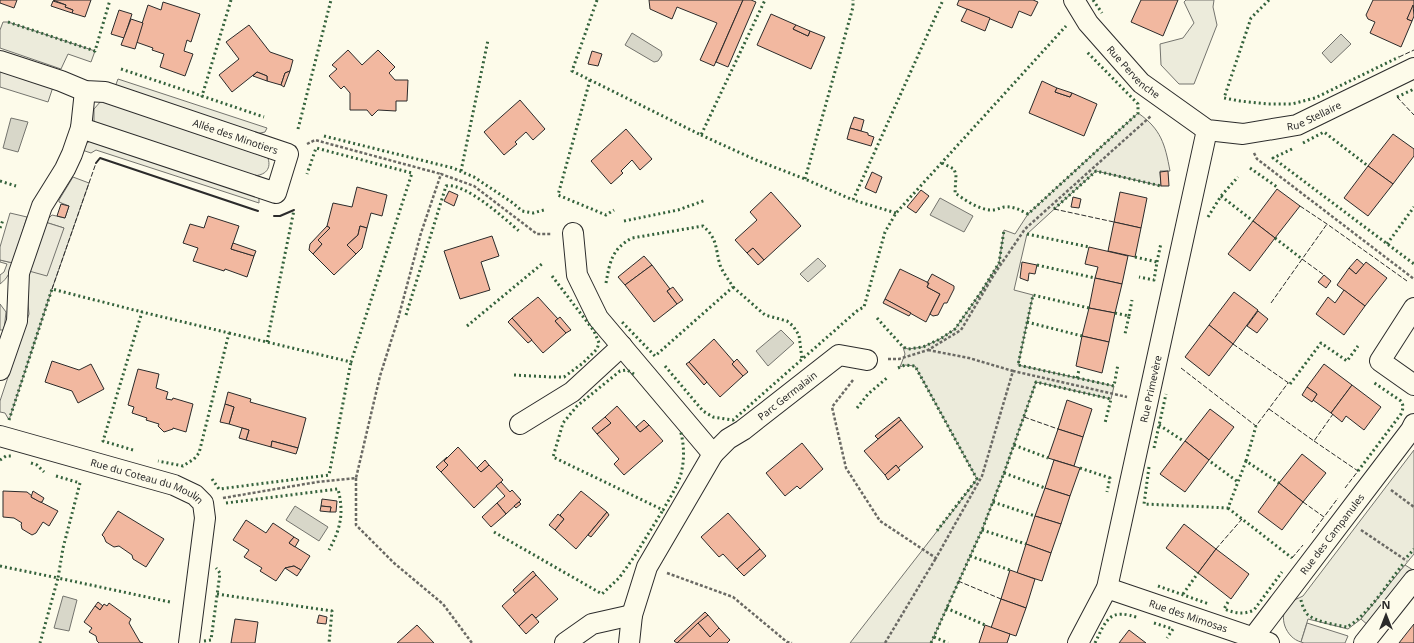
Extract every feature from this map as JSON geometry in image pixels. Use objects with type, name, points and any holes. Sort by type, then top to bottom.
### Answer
[{"type":"street","name":"Rue Pervenche","points":[[1074,0],[1088,23],[1141,83],[1207,130]]},
{"type":"street","name":"Allée des Minotiers","points":[[0,61],[61,81],[85,91],[105,92],[288,154],[276,193],[81,128]]},
{"type":"street","name":"Rue Stellaire","points":[[1207,130],[1243,134],[1296,125],[1414,68]]},
{"type":"street","points":[[0,370],[17,321],[9,297],[19,273],[42,206],[65,169],[81,128],[85,91]]},
{"type":"street","name":"Rue Primevère","points":[[1078,643],[1107,588],[1207,130]]},
{"type":"street","points":[[573,233],[577,276],[598,318],[713,454]]},
{"type":"street","points":[[1414,308],[1380,361],[1414,384]]},
{"type":"street","points":[[520,424],[572,392],[622,346]]},
{"type":"street","name":"Parc Germalain","points":[[629,643],[632,615],[647,567],[713,454],[728,439],[743,430],[839,355],[867,360]]},
{"type":"street","name":"Rue des Campanules","points":[[1257,641],[1414,424]]},
{"type":"street","name":"Rue du Coteau du Moulin","points":[[0,436],[174,485],[195,495],[203,503],[205,518],[189,643]]},
{"type":"street","points":[[1364,643],[1411,571]]},
{"type":"street","name":"Rue des Mimosas","points":[[1107,588],[1257,641]]},
{"type":"street","points":[[565,643],[592,624],[632,615]]},
{"type":"path","points":[[936,558],[880,521],[846,468],[832,408],[867,360],[899,359],[928,350],[961,330],[995,273],[1025,229],[1148,118],[1173,106]]},
{"type":"path","points":[[1243,134],[1257,159],[1414,279]]},
{"type":"path","points":[[288,154],[315,140],[441,174],[474,186],[536,234],[573,233]]},
{"type":"path","points":[[441,174],[421,233],[398,320],[380,376],[356,478],[356,525],[394,563],[443,604],[472,643]]},
{"type":"path","points":[[928,350],[970,358],[1013,371],[1147,402]]},
{"type":"path","points":[[885,643],[936,558],[982,476],[1013,371]]},
{"type":"path","points":[[203,503],[220,498],[317,482],[356,478]]},
{"type":"path","points":[[1390,490],[1414,507]]},
{"type":"path","points":[[1360,529],[1411,571]]},
{"type":"path","points":[[647,567],[734,597],[787,642],[792,643]]},
{"type":"shaded area","points":[[1186,0],[1214,0],[1213,7],[1217,25],[1194,84],[1179,84],[1161,65],[1160,44],[1183,38],[1194,23],[1184,2]]},
{"type":"shaded area","points":[[3,22],[8,22],[95,51],[91,62],[68,54],[61,69],[0,48],[0,30]]},
{"type":"shaded area","points":[[632,33],[661,51],[662,55],[658,61],[654,62],[625,45]]},
{"type":"shaded area","points":[[1341,34],[1351,44],[1331,63],[1322,53]]},
{"type":"shaded area","points":[[0,70],[53,87],[48,102],[0,87]]},
{"type":"shaded area","points":[[118,79],[267,128],[265,132],[256,134],[115,87]]},
{"type":"shaded area","points":[[101,101],[106,101],[268,158],[268,169],[263,174],[251,176],[97,125],[94,122],[94,109]]},
{"type":"shaded area","points":[[1138,113],[1157,131],[1164,145],[1170,171],[1160,171],[1161,186],[1096,171],[1027,234],[1014,290],[1033,295],[1018,365],[1114,386],[1111,399],[1036,382],[982,530],[931,643],[850,643],[977,479],[915,366],[905,365],[900,367],[905,354],[903,347],[908,349],[923,347],[940,339],[955,329],[999,263],[1004,230],[1015,234],[1028,214]]},
{"type":"shaded area","points":[[11,118],[28,122],[18,152],[3,148]]},
{"type":"shaded area","points":[[93,139],[259,197],[259,203],[96,150],[91,153],[82,150],[84,145]]},
{"type":"shaded area","points":[[73,177],[89,183],[9,420],[5,413],[0,412],[0,401],[29,314],[27,293],[29,271],[64,228],[45,222],[52,215],[65,218],[69,206],[59,202],[59,200]]},
{"type":"shaded area","points":[[940,198],[973,216],[964,232],[930,215]]},
{"type":"shaded area","points":[[10,213],[27,217],[13,263],[0,260],[0,247]]},
{"type":"shaded area","points":[[45,222],[64,228],[47,276],[29,271]]},
{"type":"shaded area","points":[[818,258],[826,266],[808,282],[800,274]]},
{"type":"shaded area","points":[[0,260],[13,263],[8,275],[0,284],[0,275],[4,272],[7,264],[0,262]]},
{"type":"shaded area","points":[[0,304],[6,312],[4,330],[0,330]]},
{"type":"shaded area","points":[[781,330],[794,343],[768,366],[756,351]]},
{"type":"shaded area","points":[[1414,450],[1414,554],[1361,619],[1348,629],[1308,619],[1301,642],[1296,640],[1287,631],[1285,626],[1285,609],[1294,600],[1303,596]]},
{"type":"shaded area","points":[[295,506],[328,527],[319,541],[286,520]]},
{"type":"shaded area","points":[[1405,565],[1413,570],[1369,626],[1361,619]]},
{"type":"shaded area","points":[[63,596],[77,600],[69,631],[54,628]]},
{"type":"shaded area","points":[[1307,623],[1348,636],[1345,643],[1304,643],[1301,642]]},
{"type":"building","points":[[0,0],[17,0],[14,8],[0,3]]},
{"type":"building","points":[[53,0],[91,0],[85,17],[72,13],[73,10],[65,7],[66,5]]},
{"type":"building","points":[[649,0],[743,0],[714,66],[700,60],[717,23],[677,7],[672,19],[650,9]]},
{"type":"building","points":[[743,0],[751,0],[756,2],[728,67],[716,62]]},
{"type":"building","points":[[959,0],[1033,0],[1038,2],[1031,16],[1019,11],[1012,28],[957,5]]},
{"type":"building","points":[[1141,0],[1178,0],[1163,36],[1131,22]]},
{"type":"building","points":[[1373,0],[1414,0],[1414,6],[1407,19],[1412,21],[1401,47],[1370,33],[1375,22],[1368,19],[1366,15]]},
{"type":"building","points":[[53,1],[66,5],[65,7],[73,10],[72,13],[51,6]]},
{"type":"building","points":[[163,2],[200,14],[191,42],[187,40],[184,51],[193,54],[185,76],[160,67],[164,54],[136,42],[148,5],[161,10]]},
{"type":"building","points":[[1413,5],[1414,16],[1412,21],[1407,19]]},
{"type":"building","points":[[967,9],[990,18],[985,31],[961,21]]},
{"type":"building","points":[[119,10],[132,14],[124,38],[111,34]]},
{"type":"building","points":[[771,14],[796,25],[793,29],[808,36],[810,31],[825,37],[811,69],[757,45]]},
{"type":"building","points":[[131,19],[143,23],[135,49],[121,45]]},
{"type":"building","points":[[249,25],[270,52],[293,60],[290,71],[285,73],[281,85],[267,81],[267,76],[257,72],[232,92],[219,75],[239,59],[226,42]]},
{"type":"building","points":[[796,25],[810,31],[808,36],[793,29]]},
{"type":"building","points":[[348,50],[362,65],[378,50],[395,67],[389,73],[395,80],[408,80],[407,101],[396,101],[396,111],[378,110],[372,116],[367,110],[350,110],[350,93],[344,86],[341,89],[329,76],[337,69],[332,65]]},
{"type":"building","points":[[592,51],[602,54],[598,66],[588,64]]},
{"type":"building","points":[[290,71],[284,87],[281,85],[285,73]]},
{"type":"building","points":[[257,72],[267,76],[267,81],[253,76]]},
{"type":"building","points":[[1042,81],[1057,88],[1055,92],[1070,97],[1072,93],[1097,104],[1084,136],[1029,113]]},
{"type":"building","points":[[1057,88],[1072,93],[1070,97],[1055,92]]},
{"type":"building","points":[[520,100],[545,129],[533,140],[526,132],[515,142],[517,144],[504,155],[484,132]]},
{"type":"building","points":[[854,117],[864,120],[861,131],[850,128]]},
{"type":"building","points":[[850,128],[868,133],[868,135],[874,137],[871,146],[847,139]]},
{"type":"building","points":[[626,129],[652,159],[640,170],[632,160],[621,171],[623,173],[611,184],[591,161]]},
{"type":"building","points":[[1393,134],[1414,149],[1414,156],[1393,184],[1368,166]]},
{"type":"building","points":[[1368,166],[1393,184],[1368,216],[1344,198]]},
{"type":"building","points":[[1168,171],[1169,186],[1161,186],[1160,172]]},
{"type":"building","points":[[872,172],[882,177],[876,193],[865,188]]},
{"type":"building","points":[[357,187],[387,195],[382,216],[371,213],[367,228],[360,226],[358,235],[347,245],[356,254],[334,275],[313,254],[322,244],[318,240],[330,228],[327,226],[333,203],[352,207]]},
{"type":"building","points":[[1277,189],[1300,206],[1275,238],[1253,221]]},
{"type":"building","points":[[921,190],[929,196],[916,213],[907,207]]},
{"type":"building","points":[[449,191],[458,195],[454,206],[444,201]]},
{"type":"building","points":[[771,192],[801,226],[764,260],[753,248],[747,253],[735,240],[757,220],[750,212]]},
{"type":"building","points":[[1120,192],[1147,198],[1141,228],[1114,222]]},
{"type":"building","points":[[1073,197],[1081,199],[1079,208],[1071,207]]},
{"type":"building","points":[[61,204],[69,206],[65,218],[57,216]]},
{"type":"building","points":[[208,216],[239,226],[231,249],[254,256],[247,277],[225,269],[224,271],[193,261],[198,248],[183,243],[190,224],[204,228]]},
{"type":"building","points":[[1253,221],[1275,238],[1250,271],[1228,254]]},
{"type":"building","points":[[1114,222],[1141,228],[1135,257],[1108,251]]},
{"type":"building","points":[[327,226],[330,228],[318,240],[322,244],[313,254],[309,250],[310,244]]},
{"type":"building","points":[[360,226],[367,228],[362,248],[356,254],[347,245],[358,235]]},
{"type":"building","points":[[492,236],[499,256],[481,262],[490,290],[460,299],[444,251]]},
{"type":"building","points":[[233,243],[256,251],[254,256],[231,249]]},
{"type":"building","points":[[1089,247],[1128,256],[1122,284],[1095,278],[1098,267],[1085,264]]},
{"type":"building","points":[[753,248],[764,260],[758,265],[747,253]]},
{"type":"building","points":[[644,256],[652,265],[625,285],[618,277]]},
{"type":"building","points":[[1357,259],[1364,265],[1356,274],[1349,268]]},
{"type":"building","points":[[1022,262],[1037,265],[1035,274],[1029,273],[1028,281],[1020,278]]},
{"type":"building","points":[[1366,262],[1387,278],[1365,306],[1337,285],[1349,268],[1356,274]]},
{"type":"building","points":[[652,265],[670,289],[667,291],[677,304],[654,322],[625,285]]},
{"type":"building","points":[[900,269],[929,283],[927,287],[940,294],[926,322],[885,299]]},
{"type":"building","points":[[932,274],[954,286],[947,303],[944,303],[938,315],[933,316],[930,314],[940,294],[927,287],[929,283],[927,283]]},
{"type":"building","points":[[1324,275],[1331,281],[1326,288],[1318,282]]},
{"type":"building","points":[[1095,278],[1122,284],[1115,313],[1089,308]]},
{"type":"building","points":[[673,287],[683,300],[677,304],[667,291]]},
{"type":"building","points":[[1344,290],[1365,306],[1344,335],[1316,314],[1328,297],[1335,303]]},
{"type":"building","points":[[1234,292],[1258,310],[1233,344],[1209,325]]},
{"type":"building","points":[[538,297],[558,319],[555,321],[566,333],[543,353],[512,318]]},
{"type":"building","points":[[885,299],[911,313],[909,316],[883,303]]},
{"type":"building","points":[[1089,308],[1115,313],[1109,342],[1082,336]]},
{"type":"building","points":[[1258,311],[1268,319],[1257,333],[1247,326]]},
{"type":"building","points":[[560,317],[571,330],[566,333],[555,321]]},
{"type":"building","points":[[512,318],[532,340],[528,343],[508,322]]},
{"type":"building","points":[[1209,325],[1233,344],[1209,376],[1185,357]]},
{"type":"building","points":[[1082,336],[1109,342],[1102,373],[1076,366]]},
{"type":"building","points":[[714,339],[734,362],[732,364],[743,376],[720,397],[689,362]]},
{"type":"building","points":[[737,359],[748,372],[743,376],[732,364]]},
{"type":"building","points":[[52,361],[79,370],[91,364],[104,389],[78,403],[72,391],[45,382]]},
{"type":"building","points":[[689,362],[707,382],[704,385],[686,364]]},
{"type":"building","points":[[1324,364],[1352,385],[1331,413],[1313,400],[1317,394],[1307,387]]},
{"type":"building","points":[[138,369],[159,374],[156,388],[168,392],[166,399],[172,400],[173,398],[193,404],[186,432],[173,428],[164,432],[158,426],[159,424],[146,420],[147,418],[132,413],[134,407],[128,405]]},
{"type":"building","points":[[1352,385],[1381,407],[1364,430],[1346,416],[1342,422],[1331,413]]},
{"type":"building","points":[[1307,387],[1317,394],[1312,402],[1302,395]]},
{"type":"building","points":[[228,392],[251,399],[250,402],[306,418],[298,448],[272,441],[271,447],[246,440],[249,430],[229,424],[234,407],[225,404]]},
{"type":"building","points":[[1067,400],[1092,409],[1083,437],[1058,429]]},
{"type":"building","points":[[225,404],[234,407],[229,424],[220,422]]},
{"type":"building","points":[[617,406],[640,432],[649,425],[663,441],[624,475],[614,464],[619,459],[597,434],[611,423],[605,417]]},
{"type":"building","points":[[1210,409],[1234,427],[1209,460],[1185,441]]},
{"type":"building","points":[[605,417],[611,423],[597,434],[592,428]]},
{"type":"building","points":[[899,417],[901,420],[878,439],[875,436]]},
{"type":"building","points":[[644,420],[649,425],[640,432],[636,427]]},
{"type":"building","points":[[901,420],[923,447],[898,468],[896,465],[885,475],[864,451]]},
{"type":"building","points":[[242,428],[249,430],[246,440],[239,438]]},
{"type":"building","points":[[1058,429],[1083,437],[1074,466],[1048,458]]},
{"type":"building","points":[[272,441],[298,448],[296,454],[271,447]]},
{"type":"building","points":[[1185,441],[1209,460],[1185,492],[1160,474]]},
{"type":"building","points":[[802,443],[823,469],[800,489],[797,486],[785,496],[766,473]]},
{"type":"building","points":[[458,447],[481,472],[489,465],[503,480],[474,508],[441,472],[448,465],[444,461]]},
{"type":"building","points":[[1302,454],[1326,473],[1303,502],[1279,483]]},
{"type":"building","points":[[447,457],[444,461],[448,465],[441,472],[436,467]]},
{"type":"building","points":[[485,460],[489,465],[481,472],[477,468]]},
{"type":"building","points":[[1054,460],[1080,468],[1070,496],[1045,488]]},
{"type":"building","points":[[896,465],[900,470],[888,480],[885,475]]},
{"type":"building","points":[[501,482],[510,492],[512,490],[521,500],[506,514],[497,503],[505,496],[496,486]]},
{"type":"building","points":[[1279,483],[1303,502],[1282,530],[1258,512]]},
{"type":"building","points":[[1045,488],[1070,496],[1061,524],[1035,516]]},
{"type":"building","points":[[3,491],[27,492],[32,496],[31,497],[58,511],[49,526],[43,522],[36,533],[32,535],[22,529],[22,523],[14,518],[3,517]]},
{"type":"building","points":[[33,491],[44,498],[42,502],[31,497]]},
{"type":"building","points":[[581,491],[607,512],[576,549],[555,530],[564,519],[560,515]]},
{"type":"building","points":[[322,499],[337,501],[336,512],[330,512],[331,507],[321,506]]},
{"type":"building","points":[[519,502],[521,504],[516,508],[514,506]]},
{"type":"building","points":[[497,503],[506,514],[491,527],[482,517]]},
{"type":"building","points":[[321,506],[331,507],[330,512],[320,511]]},
{"type":"building","points":[[118,511],[164,539],[146,567],[133,559],[132,555],[119,546],[114,547],[106,542],[102,535]]},
{"type":"building","points":[[607,512],[609,515],[591,537],[588,535]]},
{"type":"building","points":[[728,513],[760,549],[737,569],[723,554],[719,557],[701,537]]},
{"type":"building","points":[[558,514],[564,519],[555,530],[549,525]]},
{"type":"building","points":[[1035,516],[1061,524],[1051,553],[1026,544]]},
{"type":"building","points":[[246,520],[266,533],[273,523],[294,537],[289,543],[310,556],[301,570],[294,566],[285,568],[276,581],[260,571],[262,568],[244,557],[249,550],[233,540]]},
{"type":"building","points":[[1184,524],[1216,549],[1198,573],[1166,548]]},
{"type":"building","points":[[294,537],[299,540],[295,547],[289,543]]},
{"type":"building","points":[[1026,544],[1051,553],[1042,581],[1017,573]]},
{"type":"building","points":[[760,549],[766,556],[744,576],[737,569]]},
{"type":"building","points":[[1216,549],[1249,574],[1231,599],[1198,573]]},
{"type":"building","points":[[294,566],[301,570],[297,576],[285,568]]},
{"type":"building","points":[[1010,570],[1035,579],[1026,608],[1001,599]]},
{"type":"building","points":[[533,571],[536,575],[516,594],[513,590]]},
{"type":"building","points":[[536,575],[558,599],[536,618],[532,614],[519,626],[502,606]]},
{"type":"building","points":[[1001,599],[1026,608],[1016,636],[991,628]]},
{"type":"building","points":[[98,602],[103,606],[100,610],[95,606]]},
{"type":"building","points":[[109,603],[131,619],[129,623],[140,642],[143,643],[99,643],[96,636],[89,632],[92,628],[84,622],[95,606],[100,610],[104,604],[107,606]]},
{"type":"building","points":[[705,612],[708,615],[677,643],[674,641]]},
{"type":"building","points":[[532,614],[539,622],[526,634],[519,626]]},
{"type":"building","points":[[319,615],[327,617],[326,624],[317,623]]},
{"type":"building","points":[[708,615],[719,628],[710,637],[698,623]]},
{"type":"building","points":[[235,619],[258,622],[255,643],[231,643]]},
{"type":"building","points":[[698,623],[710,637],[719,628],[730,640],[727,643],[677,643]]},
{"type":"building","points":[[1414,624],[1414,643],[1399,643],[1406,634]]},
{"type":"building","points":[[417,625],[434,643],[397,643]]},
{"type":"building","points":[[985,625],[1010,634],[1007,643],[979,643]]},
{"type":"building","points":[[1129,630],[1146,643],[1119,643]]},
{"type":"hedge","points":[[8,22],[95,51],[110,0]]},
{"type":"hedge","points":[[231,0],[202,96],[264,117]]},
{"type":"hedge","points":[[298,129],[331,0]]},
{"type":"hedge","points":[[597,0],[572,71],[701,135],[765,0]]},
{"type":"hedge","points":[[805,179],[853,7],[853,0]]},
{"type":"hedge","points":[[896,213],[853,200],[943,0]]},
{"type":"hedge","points":[[1093,0],[1102,13]]},
{"type":"hedge","points":[[1269,0],[1251,18],[1224,98],[1268,104],[1292,104],[1315,98],[1399,57]]},
{"type":"hedge","points":[[665,366],[703,411],[713,417],[733,420],[858,310],[864,307],[885,232],[896,213],[1066,26]]},
{"type":"hedge","points":[[461,171],[488,40]]},
{"type":"hedge","points":[[942,163],[954,169],[956,175],[955,193],[968,201],[987,210],[1010,207],[1028,214],[1138,113],[1138,104],[1087,52]]},
{"type":"hedge","points":[[121,69],[202,96]]},
{"type":"hedge","points":[[590,80],[558,195],[606,215],[614,210]]},
{"type":"hedge","points":[[1397,97],[1414,89]]},
{"type":"hedge","points":[[1303,143],[1324,132],[1368,166]]},
{"type":"hedge","points":[[701,135],[756,160],[853,200]]},
{"type":"hedge","points":[[324,136],[453,168],[474,177],[513,203],[522,211],[533,213],[544,210]]},
{"type":"hedge","points":[[229,333],[351,362],[412,173],[316,148],[307,174]]},
{"type":"hedge","points":[[1292,149],[1273,158],[1414,264]]},
{"type":"hedge","points":[[1250,168],[1277,187]]},
{"type":"hedge","points":[[1054,209],[1096,171],[1161,186]]},
{"type":"hedge","points":[[1208,217],[1221,196],[1238,177]]},
{"type":"hedge","points":[[0,181],[16,186]]},
{"type":"hedge","points":[[406,315],[446,186],[454,186],[474,195],[495,210],[519,231]]},
{"type":"hedge","points":[[1221,196],[1253,221]]},
{"type":"hedge","points":[[624,221],[678,210],[706,200]]},
{"type":"hedge","points":[[1387,244],[1414,207]]},
{"type":"hedge","points":[[267,342],[294,210]]},
{"type":"hedge","points":[[0,228],[3,220]]},
{"type":"hedge","points":[[606,283],[613,256],[625,242],[632,238],[703,226],[714,240],[720,265],[733,287],[655,356],[622,322]]},
{"type":"hedge","points":[[877,318],[903,347],[908,349],[923,347],[940,339],[955,329],[999,263],[1004,230]]},
{"type":"hedge","points":[[1027,234],[1089,247]]},
{"type":"hedge","points":[[1275,238],[1302,259]]},
{"type":"hedge","points":[[1157,262],[1161,243]]},
{"type":"hedge","points":[[1135,257],[1157,262],[1154,280],[1139,277]]},
{"type":"hedge","points":[[467,326],[543,263]]},
{"type":"hedge","points":[[1037,265],[1095,278]]},
{"type":"hedge","points":[[514,375],[564,377],[583,363],[597,349],[599,343],[594,331],[552,276]]},
{"type":"hedge","points":[[733,287],[765,315],[787,321],[793,326],[799,335],[802,359]]},
{"type":"hedge","points":[[9,420],[52,289],[142,312]]},
{"type":"hedge","points":[[1089,308],[1033,295],[1018,365],[1114,386],[1118,364]]},
{"type":"hedge","points":[[1129,316],[1132,300]]},
{"type":"hedge","points":[[133,450],[103,441],[142,312],[229,333],[199,453],[194,459],[183,466],[158,461]]},
{"type":"hedge","points":[[1115,313],[1129,316],[1125,334]]},
{"type":"hedge","points":[[1027,322],[1082,336]]},
{"type":"hedge","points":[[1290,384],[1321,343],[1347,361],[1358,346]]},
{"type":"hedge","points":[[212,479],[219,489],[329,475],[351,362]]},
{"type":"hedge","points":[[898,368],[905,365],[915,366],[977,479],[936,532]]},
{"type":"hedge","points":[[634,374],[627,370],[620,371],[577,406],[563,423],[553,457],[663,510],[673,493],[682,470],[683,449],[680,430]]},
{"type":"hedge","points":[[1077,378],[1079,370]]},
{"type":"hedge","points":[[857,408],[868,394],[888,377]]},
{"type":"hedge","points":[[931,643],[982,530],[1036,382],[1111,399],[1105,423]]},
{"type":"hedge","points":[[1358,471],[1401,414],[1403,409],[1403,404],[1401,401],[1373,382]]},
{"type":"hedge","points":[[1154,448],[1166,394]]},
{"type":"hedge","points":[[1159,425],[1182,440]]},
{"type":"hedge","points":[[1246,461],[1256,426]]},
{"type":"hedge","points":[[1014,445],[1048,458]]},
{"type":"hedge","points":[[0,460],[6,456],[13,456]]},
{"type":"hedge","points":[[1149,467],[1144,504],[1228,508],[1246,461],[1279,483]]},
{"type":"hedge","points":[[1211,462],[1238,482]]},
{"type":"hedge","points":[[31,463],[37,465],[44,472]]},
{"type":"hedge","points":[[1080,468],[1110,478],[1107,492]]},
{"type":"hedge","points":[[1004,473],[1045,488]]},
{"type":"hedge","points":[[56,476],[80,483],[63,548],[58,578],[170,602]]},
{"type":"hedge","points":[[226,503],[338,489],[341,506],[339,527],[329,550]]},
{"type":"hedge","points":[[993,502],[1035,516]]},
{"type":"hedge","points":[[1228,508],[1292,558]]},
{"type":"hedge","points":[[494,532],[602,594],[619,578],[663,510]]},
{"type":"hedge","points":[[982,530],[1026,544]]},
{"type":"hedge","points":[[1407,557],[1414,549]]},
{"type":"hedge","points":[[970,556],[1010,570]]},
{"type":"hedge","points":[[1301,600],[1305,611],[1311,617],[1326,623],[1347,627],[1355,622],[1370,607],[1403,564]]},
{"type":"hedge","points":[[0,566],[58,578],[40,643]]},
{"type":"hedge","points":[[204,641],[211,640],[220,573],[216,568]]},
{"type":"hedge","points":[[1228,602],[1224,609],[1232,612],[1246,613],[1254,610],[1282,572]]},
{"type":"hedge","points":[[1183,594],[1198,573]]},
{"type":"hedge","points":[[1158,586],[1209,604]]},
{"type":"hedge","points":[[217,594],[332,611],[329,643]]},
{"type":"hedge","points":[[946,608],[985,625]]},
{"type":"hedge","points":[[1095,643],[1103,627],[1111,617],[1122,614],[1139,618]]},
{"type":"hedge","points":[[1154,623],[1173,629],[1167,638]]},
{"type":"hedge","points":[[934,637],[948,643]]},
{"type":"fence","points":[[1399,57],[1414,50]]},
{"type":"fence","points":[[1397,97],[1414,115]]},
{"type":"fence","points":[[52,289],[96,163]]},
{"type":"fence","points":[[1300,206],[1407,281]]},
{"type":"fence","points":[[1054,209],[1114,222]]},
{"type":"fence","points":[[1271,303],[1327,224]]},
{"type":"fence","points":[[1302,259],[1324,275]]},
{"type":"fence","points":[[1233,344],[1290,384]]},
{"type":"fence","points":[[1181,368],[1256,426],[1288,383]]},
{"type":"fence","points":[[1269,409],[1314,441],[1333,414]]},
{"type":"fence","points":[[1024,417],[1058,429]]},
{"type":"fence","points":[[1314,441],[1358,471],[1345,488]]},
{"type":"fence","points":[[1303,502],[1324,517],[1338,498]]},
{"type":"fence","points":[[1312,533],[1324,517]]},
{"type":"fence","points":[[1216,549],[1242,519]]},
{"type":"fence","points":[[1292,558],[1303,545]]},
{"type":"fence","points":[[958,581],[1001,599]]},
{"type":"wall","points":[[96,163],[100,158],[258,211]]},
{"type":"wall","points":[[274,216],[280,216],[294,210]]}]
